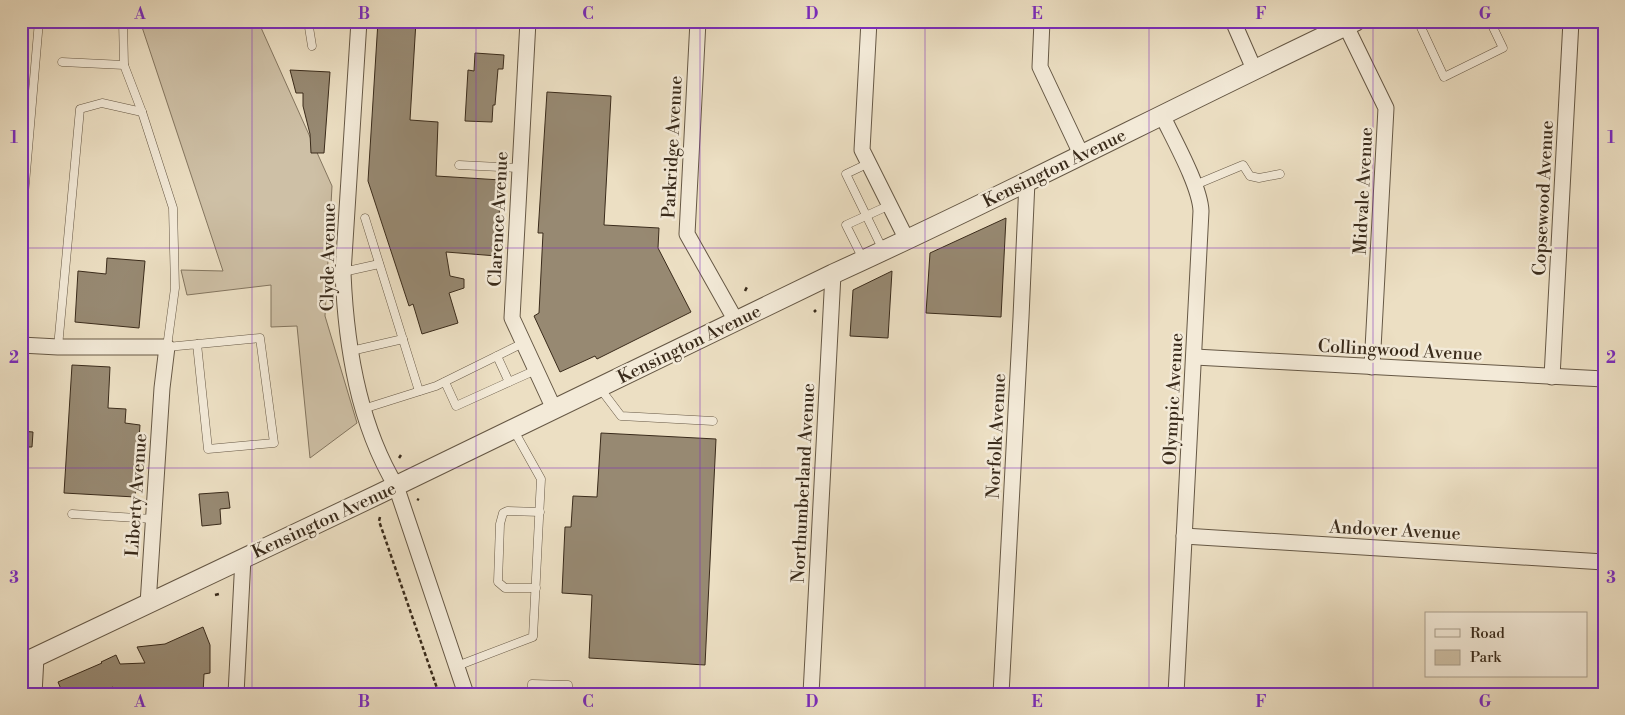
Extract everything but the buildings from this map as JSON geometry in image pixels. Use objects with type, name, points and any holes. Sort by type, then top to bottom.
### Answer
[{"type":"street","name":"Clyde Avenue","points":[[358,21],[343,272],[345,314],[363,409],[384,465],[396,486],[466,694]]},
{"type":"street","name":"Clarence Avenue","points":[[528,21],[512,318],[554,409]]},
{"type":"street","name":"Parkridge Avenue","points":[[698,21],[686,234],[736,321]]},
{"type":"street","points":[[869,21],[862,150],[908,240]]},
{"type":"street","points":[[1042,21],[1040,66],[1081,154]]},
{"type":"street","points":[[1233,21],[1254,69]]},
{"type":"street","name":"Copsewood Avenue","points":[[1552,377],[1571,21]]},
{"type":"street","name":"Kensington Avenue","points":[[28,660],[396,486],[833,274],[908,240],[1254,69],[1350,24]]},
{"type":"street","name":"Midvale Avenue","points":[[1350,24],[1386,108],[1372,367]]},
{"type":"street","name":"Olympic Avenue","points":[[1162,115],[1200,197],[1201,211],[1176,694]]},
{"type":"street","name":"Norfolk Avenue","points":[[1001,694],[1027,181]]},
{"type":"street","name":"Northumberland Avenue","points":[[811,694],[833,274]]},
{"type":"street","points":[[21,345],[167,347]]},
{"type":"street","name":"Liberty Avenue","points":[[148,604],[162,388],[167,347]]},
{"type":"street","name":"Collingwood Avenue","points":[[1194,357],[1604,379]]},
{"type":"street","name":"Andover Avenue","points":[[1184,536],[1604,562]]},
{"type":"street","points":[[236,694],[243,558]]},
{"type":"street","points":[[28,660],[34,694]]},
{"type":"lane","points":[[21,230],[38,21]]},
{"type":"lane","points":[[123,21],[124,66],[142,112],[173,208],[175,288],[167,347],[197,344],[260,338],[274,443],[208,449],[197,344]]},
{"type":"lane","points":[[308,21],[312,46]]},
{"type":"lane","points":[[1418,21],[1444,76],[1503,48],[1490,21]]},
{"type":"lane","points":[[62,62],[124,66]]},
{"type":"lane","points":[[58,347],[80,109],[102,103],[142,112]]},
{"type":"lane","points":[[869,163],[846,174],[883,251]]},
{"type":"lane","points":[[459,165],[520,168]]},
{"type":"lane","points":[[1195,185],[1243,165],[1250,176],[1259,178],[1280,174]]},
{"type":"lane","points":[[863,260],[846,225],[890,205]]},
{"type":"lane","points":[[365,218],[419,391]]},
{"type":"lane","points":[[343,272],[379,264]]},
{"type":"lane","points":[[351,350],[403,339]]},
{"type":"lane","points":[[363,409],[445,382],[523,343]]},
{"type":"lane","points":[[497,356],[509,382]]},
{"type":"lane","points":[[445,382],[456,406],[536,370]]},
{"type":"lane","points":[[599,387],[621,416],[713,421]]},
{"type":"lane","points":[[457,666],[533,638],[541,479],[513,429]]},
{"type":"lane","points":[[536,588],[505,588],[498,582],[500,524],[503,513],[507,511],[540,512]]},
{"type":"lane","points":[[72,514],[153,519]]},
{"type":"lane","points":[[532,694],[532,684],[568,685],[568,694]]},
{"type":"path","points":[[380,517],[379,521],[439,694]]},
{"type":"green space","points":[[140,21],[258,21],[332,186],[325,316],[357,423],[310,458],[297,326],[271,327],[271,285],[187,295],[181,270],[223,271]]}]
